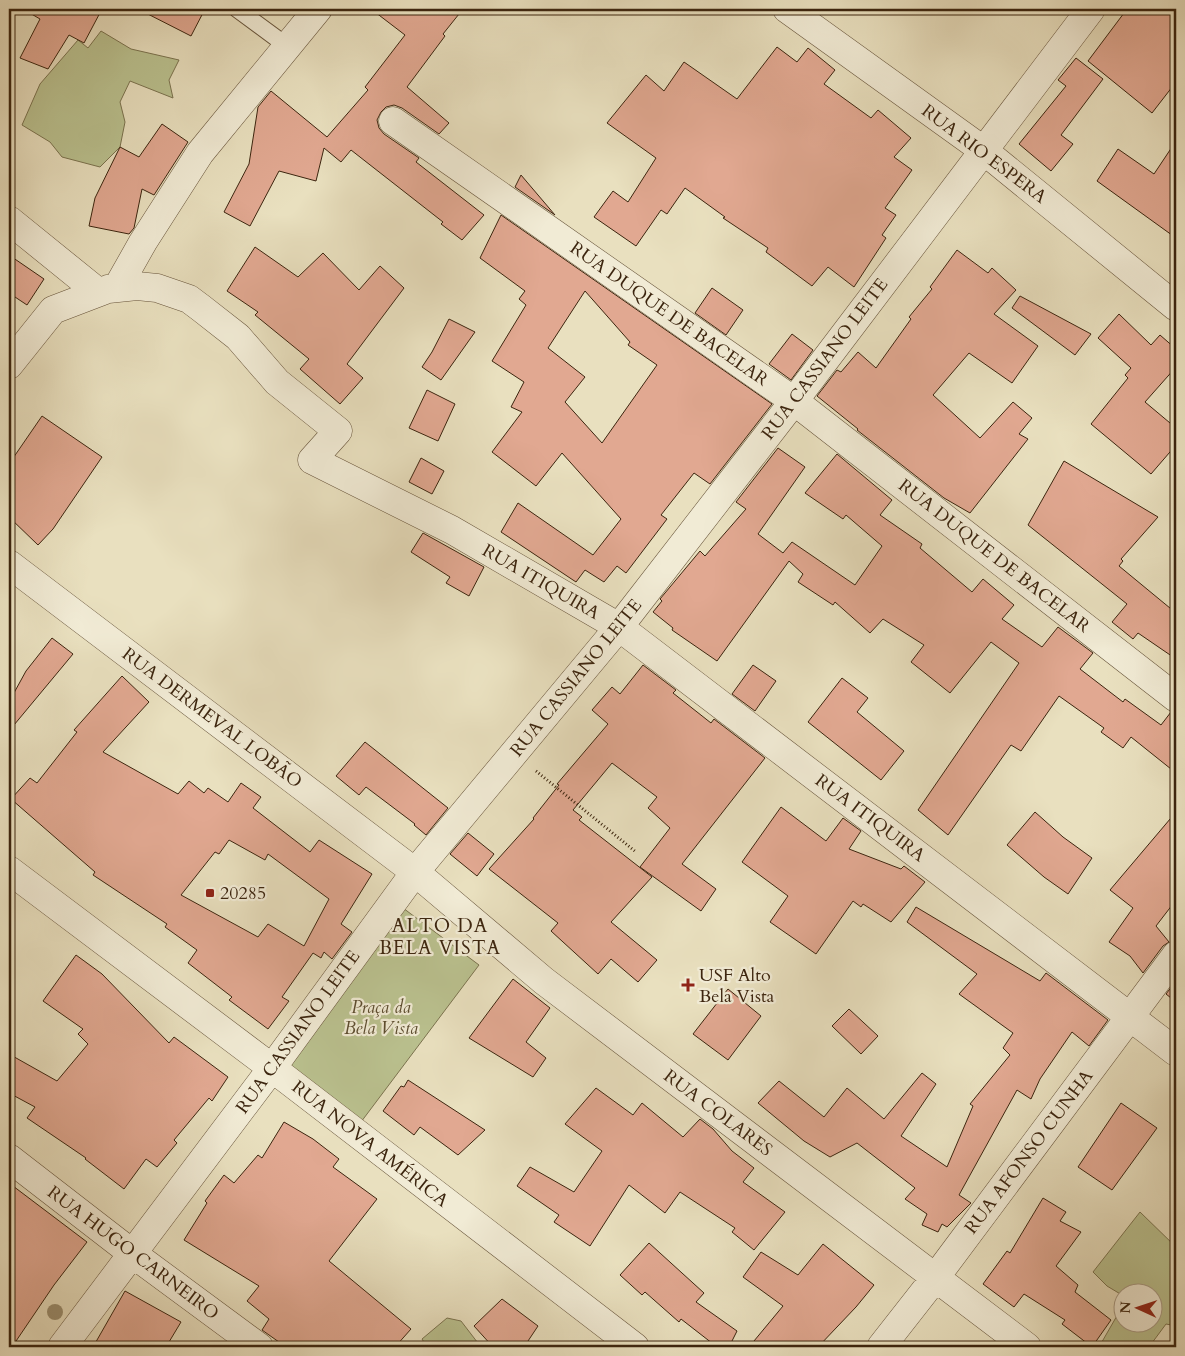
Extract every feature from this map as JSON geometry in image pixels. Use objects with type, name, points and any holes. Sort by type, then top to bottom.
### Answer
[{"type":"street","points":[[9,220],[107,290],[143,242],[200,153],[318,9]]},
{"type":"street","name":"RUA RIO ESPERA","points":[[787,9],[984,150],[1176,307]]},
{"type":"street","name":"RUA CASSIANO LEITE","points":[[62,1347],[272,1068],[415,872],[619,627],[794,401],[1091,9]]},
{"type":"street","name":"RUA DUQUE DE BACELAR","points":[[394,121],[794,401],[1176,698]]},
{"type":"street","name":"RUA ITIQUIRA","points":[[9,365],[53,310],[107,290],[137,286],[157,288],[182,296],[201,308],[238,337],[277,382],[338,431],[312,460],[452,530],[619,627],[1176,1052]]},
{"type":"street","name":"RUA DERMEVAL LOBÃO","points":[[9,564],[415,872]]},
{"type":"street","name":"RUA NOVA AMÉRICA","points":[[9,870],[272,1068],[635,1347]]},
{"type":"street","name":"RUA COLARES","points":[[415,872],[544,981],[1027,1347]]},
{"type":"street","name":"RUA AFONSO CUNHA","points":[[880,1347],[935,1278],[1176,955]]},
{"type":"street","name":"RUA HUGO CARNEIRO","points":[[9,1158],[133,1254],[259,1347]]},
{"type":"lane","points":[[237,9],[287,46]]},
{"type":"path","points":[[514,753],[636,852]]},
{"type":"green space","points":[[101,31],[131,49],[179,60],[169,80],[173,98],[130,81],[120,102],[125,122],[120,147],[100,167],[62,157],[50,142],[22,125],[40,84],[78,40],[88,48]]},
{"type":"green space","name":"Praça da Bela Vista","points":[[403,908],[479,965],[358,1126],[283,1069]]},
{"type":"green space","points":[[1140,1212],[1176,1247],[1176,1326],[1166,1324],[1162,1329],[1162,1284],[1112,1284],[1112,1289],[1093,1272]]},
{"type":"green space","points":[[447,1318],[461,1321],[481,1347],[427,1347],[422,1339]]},
{"type":"green space","points":[[1112,1324],[1112,1334],[1159,1334],[1149,1347],[1099,1347]]},
{"type":"building","points":[[23,9],[102,9],[84,43],[69,35],[48,69],[20,58],[40,19]]},
{"type":"building","points":[[138,9],[205,9],[191,36]]},
{"type":"building","points":[[371,9],[463,9],[443,34],[445,36],[407,87],[449,123],[439,134],[402,108],[394,105],[386,107],[377,120],[379,128],[384,134],[419,158],[416,162],[484,215],[462,240],[441,224],[443,222],[351,150],[341,162],[324,148],[316,181],[279,171],[250,226],[224,212],[249,164],[258,107],[271,91],[327,137],[368,90],[365,87],[405,35]]},
{"type":"building","points":[[1127,9],[1176,9],[1176,82],[1152,113],[1088,61]]},
{"type":"building","points":[[777,47],[797,62],[808,48],[835,70],[824,84],[871,118],[878,110],[911,138],[894,157],[912,170],[885,208],[896,215],[882,235],[886,238],[854,287],[828,267],[812,286],[766,252],[768,248],[723,218],[725,217],[685,188],[667,214],[661,210],[636,246],[594,217],[613,191],[628,202],[656,158],[607,123],[646,75],[664,91],[684,62],[737,99]]},
{"type":"building","points":[[1076,58],[1103,79],[1061,135],[1073,144],[1051,171],[1019,144],[1066,86],[1058,80]]},
{"type":"building","points":[[162,124],[188,142],[154,195],[142,189],[134,228],[129,234],[89,226],[95,198],[120,147],[139,157]]},
{"type":"building","points":[[1176,141],[1176,238],[1097,181],[1118,149],[1154,174]]},
{"type":"building","points":[[521,175],[555,215],[515,187]]},
{"type":"building","points":[[501,215],[772,404],[710,484],[694,473],[661,515],[667,519],[626,573],[617,566],[604,582],[585,570],[576,582],[501,532],[518,503],[593,555],[621,519],[562,453],[536,486],[492,452],[522,412],[511,407],[524,382],[492,361],[526,305],[519,299],[525,291],[480,258]],"holes":[[[585,291],[630,342],[628,345],[657,365],[602,443],[565,402],[585,377],[548,348]]]},
{"type":"building","points":[[255,247],[298,277],[323,253],[359,290],[380,266],[404,288],[347,364],[363,378],[340,404],[300,369],[309,359],[255,315],[258,312],[227,291]]},
{"type":"building","points":[[957,250],[988,273],[992,268],[1016,290],[994,314],[1038,346],[1012,383],[969,353],[933,395],[980,438],[1013,402],[1032,418],[1019,434],[1028,439],[970,513],[944,498],[817,396],[837,370],[841,372],[858,352],[876,368],[911,319],[909,317],[932,289],[930,287]]},
{"type":"building","points":[[9,255],[44,279],[27,305],[9,293]]},
{"type":"building","points":[[712,288],[743,310],[726,335],[695,313]]},
{"type":"building","points":[[1020,296],[1091,334],[1075,355],[1012,308]]},
{"type":"building","points":[[1119,314],[1151,345],[1160,335],[1176,349],[1176,367],[1145,402],[1176,428],[1176,445],[1151,474],[1091,424],[1128,378],[1125,375],[1131,368],[1098,338]]},
{"type":"building","points":[[449,319],[475,332],[441,380],[422,367]]},
{"type":"building","points":[[792,334],[813,350],[791,380],[769,364]]},
{"type":"building","points":[[427,390],[455,404],[438,441],[409,428]]},
{"type":"building","points":[[42,416],[102,457],[53,529],[38,545],[9,517],[9,464]]},
{"type":"building","points":[[778,448],[805,467],[758,534],[783,553],[792,542],[855,585],[882,546],[846,515],[843,519],[805,493],[837,454],[892,500],[880,515],[922,544],[920,548],[972,592],[983,579],[1014,605],[1002,619],[1042,647],[1058,627],[1093,653],[1080,669],[1123,702],[1125,699],[1161,725],[1171,712],[1176,713],[1176,773],[1131,737],[1123,748],[1101,732],[1104,728],[1059,696],[1021,751],[1011,745],[948,835],[918,810],[1019,663],[991,642],[950,693],[911,662],[924,645],[883,619],[870,633],[835,602],[833,605],[798,582],[803,574],[789,561],[717,661],[672,630],[673,628],[653,612],[662,601],[660,599],[700,551],[705,556],[746,509],[736,502]]},
{"type":"building","points":[[421,458],[444,471],[432,494],[409,482]]},
{"type":"building","points":[[1064,461],[1158,517],[1121,559],[1123,561],[1119,566],[1176,613],[1176,659],[1138,633],[1133,639],[1112,622],[1127,604],[1028,525]]},
{"type":"building","points":[[423,533],[484,567],[469,596],[446,583],[450,577],[411,552]]},
{"type":"building","points":[[52,638],[73,654],[9,731],[9,702],[26,671]]},
{"type":"building","points":[[643,665],[676,690],[673,693],[711,723],[714,719],[765,758],[682,864],[716,889],[701,911],[640,867],[670,828],[648,808],[657,797],[612,763],[573,810],[582,817],[579,820],[652,877],[611,922],[657,960],[638,982],[611,959],[598,974],[551,931],[558,923],[489,869],[534,819],[559,785],[557,784],[608,724],[592,710],[612,687],[620,694]]},
{"type":"building","points":[[753,665],[776,681],[755,711],[732,694]]},
{"type":"building","points":[[122,676],[149,702],[103,752],[178,794],[189,781],[204,793],[208,788],[228,802],[241,783],[261,797],[253,808],[310,852],[319,840],[372,874],[341,924],[352,932],[332,959],[324,952],[321,958],[313,953],[282,997],[289,1001],[268,1029],[229,1000],[232,997],[188,963],[197,950],[165,927],[167,924],[93,875],[95,872],[11,799],[30,778],[37,783],[77,732],[74,730]],"holes":[[[229,840],[265,860],[268,854],[329,899],[304,946],[268,924],[258,937],[181,895],[215,852],[219,854]]]},
{"type":"building","points":[[842,678],[868,698],[857,712],[904,751],[881,780],[808,722]]},
{"type":"building","points":[[365,742],[448,808],[426,835],[415,824],[366,787],[359,795],[336,776]]},
{"type":"building","points":[[781,807],[826,841],[843,818],[861,831],[849,849],[901,869],[904,866],[925,882],[891,922],[863,904],[861,907],[853,901],[816,954],[770,922],[788,896],[742,862]]},
{"type":"building","points":[[1035,812],[1063,837],[1092,858],[1068,894],[1044,877],[1007,845]]},
{"type":"building","points":[[1176,812],[1176,900],[1156,926],[1169,942],[1163,946],[1143,973],[1130,956],[1109,942],[1133,908],[1110,890]]},
{"type":"building","points":[[468,833],[494,854],[477,876],[450,854]]},
{"type":"building","points":[[916,907],[1040,981],[1046,973],[1108,1020],[1089,1046],[1072,1032],[1040,1079],[1031,1099],[1017,1090],[959,1195],[971,1203],[947,1227],[942,1224],[938,1232],[922,1225],[927,1214],[905,1199],[915,1188],[857,1143],[830,1157],[804,1141],[758,1103],[779,1081],[824,1117],[847,1088],[884,1119],[922,1073],[936,1084],[901,1136],[947,1167],[973,1106],[970,1104],[1010,1055],[1003,1048],[1013,1033],[959,994],[977,974],[907,922]]},
{"type":"building","points":[[76,955],[102,974],[169,1043],[174,1037],[228,1077],[212,1101],[209,1098],[174,1140],[177,1143],[157,1167],[146,1159],[124,1189],[86,1158],[27,1118],[35,1107],[9,1093],[9,1054],[57,1081],[88,1044],[78,1034],[83,1029],[43,1001]]},
{"type":"building","points":[[513,979],[550,1008],[526,1042],[546,1058],[533,1077],[469,1038]]},
{"type":"building","points":[[1176,981],[1176,1002],[1166,994]]},
{"type":"building","points":[[728,989],[761,1016],[728,1060],[693,1034]]},
{"type":"building","points":[[849,1009],[878,1036],[861,1054],[832,1026]]},
{"type":"building","points":[[408,1080],[485,1130],[458,1155],[420,1127],[414,1135],[383,1111],[401,1086],[404,1087]]},
{"type":"building","points":[[596,1088],[633,1115],[642,1103],[683,1137],[700,1119],[713,1129],[732,1151],[754,1168],[743,1182],[785,1212],[754,1250],[732,1232],[735,1228],[680,1192],[665,1213],[629,1185],[590,1246],[554,1222],[559,1215],[517,1186],[530,1167],[574,1192],[602,1151],[565,1124]]},
{"type":"building","points":[[1121,1103],[1157,1128],[1112,1190],[1078,1167]]},
{"type":"building","points":[[284,1122],[313,1139],[339,1159],[333,1167],[377,1199],[329,1261],[411,1329],[395,1347],[286,1347],[262,1330],[269,1319],[247,1301],[259,1286],[184,1240],[207,1203],[205,1201],[224,1175],[234,1183],[258,1155],[262,1158]]},
{"type":"building","points":[[9,1183],[87,1242],[54,1285],[12,1347],[9,1347]]},
{"type":"building","points":[[1043,1198],[1066,1212],[1060,1221],[1081,1232],[1056,1266],[1078,1285],[1075,1292],[1111,1320],[1092,1347],[1062,1324],[1065,1320],[1024,1294],[1014,1307],[983,1284],[1007,1251],[1010,1253]]},
{"type":"building","points":[[649,1243],[704,1293],[696,1302],[737,1331],[729,1347],[717,1347],[681,1319],[679,1322],[645,1292],[642,1295],[620,1275]]},
{"type":"building","points":[[823,1244],[874,1285],[818,1347],[749,1347],[783,1306],[743,1277],[761,1252],[798,1275]]},
{"type":"building","points":[[125,1291],[181,1322],[166,1347],[93,1347]]},
{"type":"building","points":[[502,1299],[538,1326],[524,1347],[493,1347],[474,1326]]},
{"type":"place","name":"20285","points":[[210,893]]},
{"type":"place","name":"USF Alto Bela Vista","points":[[688,985]]},
{"type":"district","name":"ALTO DA BELA VISTA","points":[[440,937]]}]
